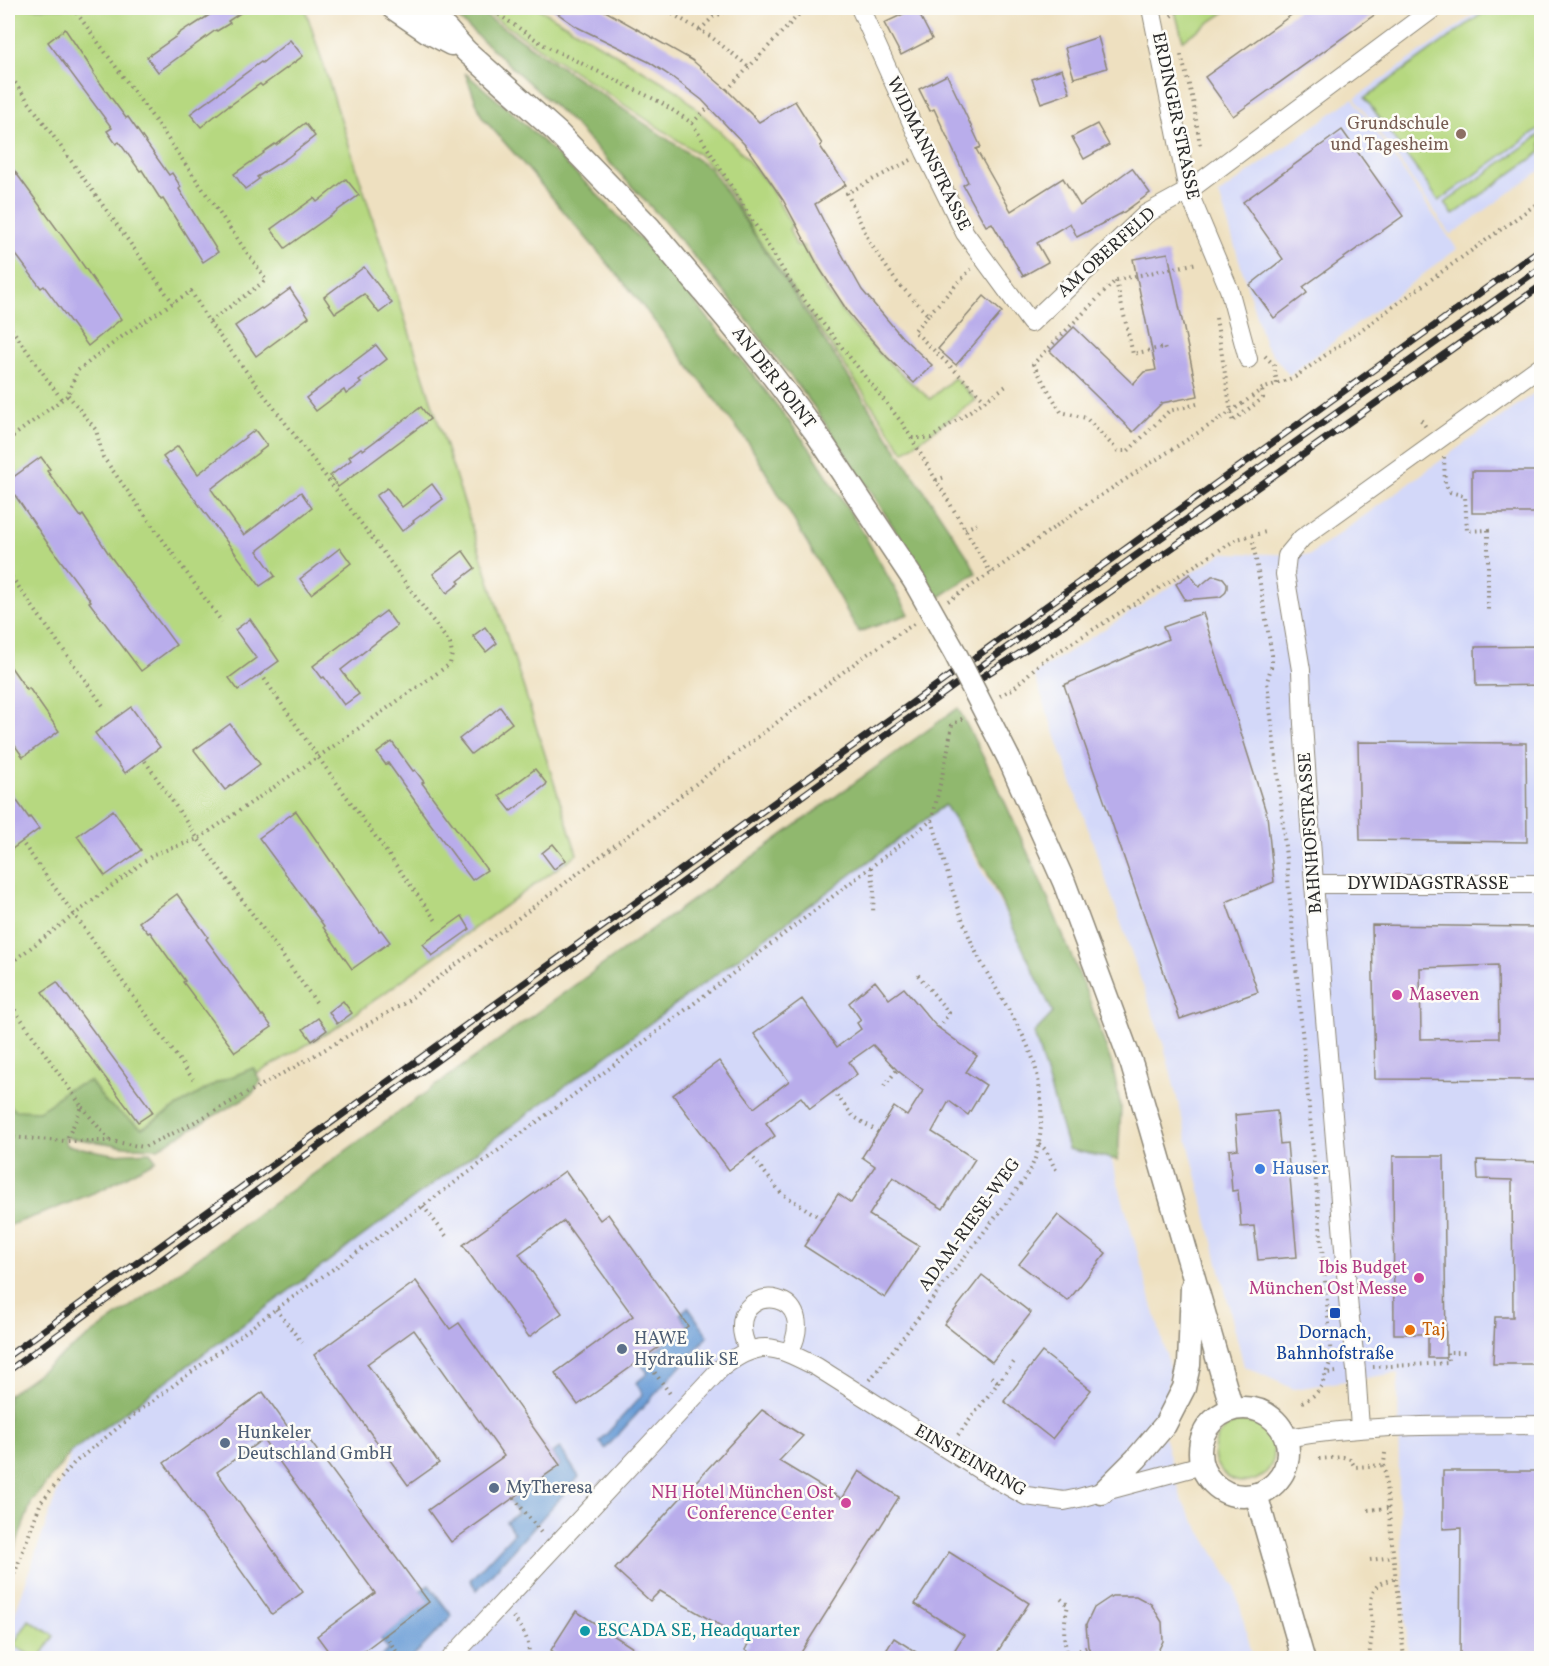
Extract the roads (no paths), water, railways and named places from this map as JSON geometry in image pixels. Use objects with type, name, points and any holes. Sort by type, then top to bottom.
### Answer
[{"type":"street","name":"AN DER POINT","points":[[393,8],[428,32],[466,51]]},
{"type":"street","name":"AN DER POINT","points":[[424,8],[466,51],[565,140],[650,228],[770,371],[814,430],[915,582],[955,653],[1009,759],[1064,882],[1132,1065],[1232,1409]]},
{"type":"street","name":"WIDMANNSTRASSE","points":[[860,8],[925,152],[965,233],[1031,323]]},
{"type":"street","name":"ERDINGER STRASSE","points":[[1151,8],[1188,191],[1254,355]]},
{"type":"street","name":"AM OBERFELD","points":[[1031,323],[1146,214],[1188,191],[1434,8]]},
{"type":"street","name":"BAHNHOFSTRASSE","points":[[1360,1428],[1314,884],[1301,670],[1285,574],[1287,556],[1302,538],[1542,365]]},
{"type":"street","name":"DYWIDAGSTRASSE","points":[[1314,884],[1542,884]]},
{"type":"street","points":[[1102,1493],[1136,1459],[1165,1425],[1184,1388],[1189,1365],[1193,1270]]},
{"type":"street","points":[[451,1659],[720,1369],[748,1350],[741,1329],[744,1314],[754,1303],[768,1298],[783,1301],[789,1306],[797,1318],[797,1333],[795,1343],[789,1353]]},
{"type":"street","name":"EINSTEINRING","points":[[748,1350],[762,1347],[774,1348],[817,1367],[980,1470],[1026,1496],[1064,1501],[1202,1466]]},
{"type":"street","points":[[1232,1409],[1255,1409],[1265,1413],[1274,1419],[1286,1438],[1288,1450],[1283,1473],[1267,1489],[1256,1494],[1234,1495],[1223,1491],[1214,1484],[1202,1466],[1201,1442],[1205,1431],[1221,1414],[1232,1409]]},
{"type":"street","points":[[1286,1438],[1360,1428],[1396,1426],[1542,1425]]},
{"type":"street","points":[[1256,1494],[1303,1659]]},
{"type":"water","points":[[688,1307],[708,1336],[605,1449],[600,1441],[643,1394],[636,1383],[648,1373],[639,1362],[688,1326],[680,1314]]},
{"type":"water","points":[[560,1448],[579,1477],[477,1590],[470,1580],[514,1533],[506,1522],[518,1513],[509,1501],[560,1465],[552,1453]]},
{"type":"water","points":[[429,1585],[452,1616],[412,1658],[378,1658],[389,1650],[380,1638],[428,1602],[420,1591]]},
{"type":"railway","points":[[8,1356],[1542,248]]},
{"type":"railway","points":[[8,1371],[1038,625],[1542,267]]},
{"type":"railway","points":[[966,687],[1072,619],[1542,285]]},
{"type":"place","name":"Grundschule und Tagesheim","points":[[1461,134]]},
{"type":"place","name":"Maseven","points":[[1397,995]]},
{"type":"place","name":"Hauser","points":[[1260,1169]]},
{"type":"place","name":"Ibis Budget München Ost Messe","points":[[1419,1278]]},
{"type":"place","name":"Dornach, Bahnhofstraße","points":[[1335,1313]]},
{"type":"place","name":"Taj","points":[[1410,1330]]},
{"type":"place","name":"HAWE Hydraulik SE","points":[[622,1349]]},
{"type":"place","name":"Hunkeler Deutschland GmbH","points":[[225,1443]]},
{"type":"place","name":"MyTheresa","points":[[494,1488]]},
{"type":"place","name":"NH Hotel München Ost Conference Center","points":[[846,1503]]},
{"type":"place","name":"ESCADA SE, Headquarter","points":[[585,1631]]}]
